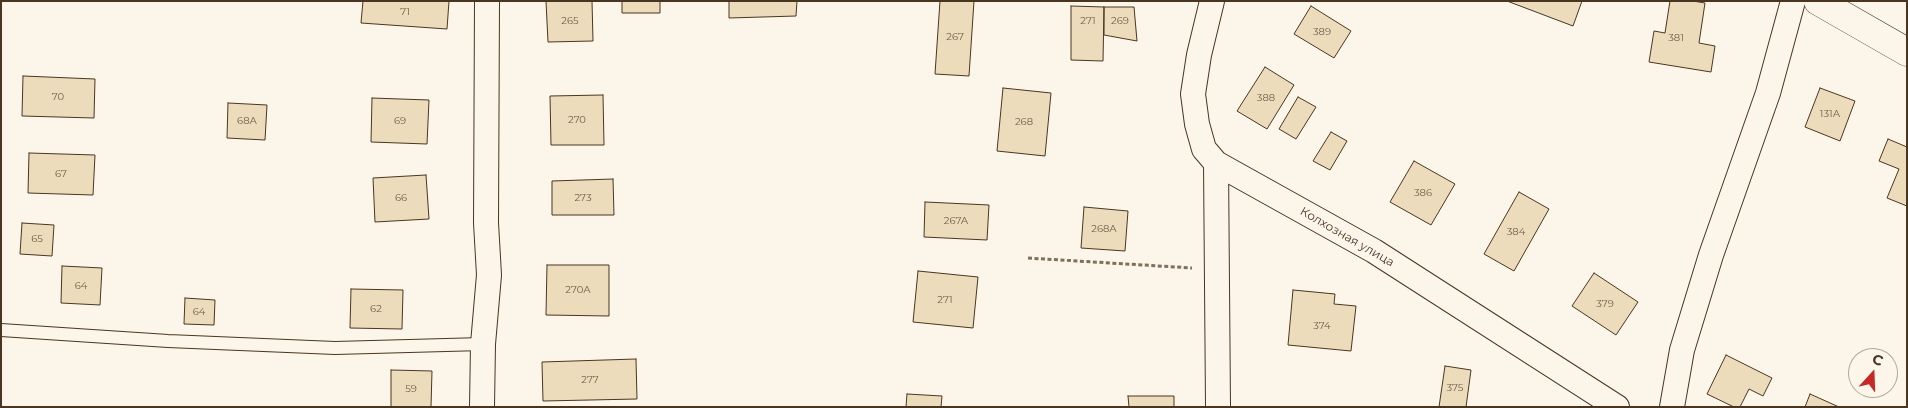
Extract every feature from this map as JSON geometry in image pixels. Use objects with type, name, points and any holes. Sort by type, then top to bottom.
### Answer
[{"type":"street","points":[[482,407],[483,344],[489,275],[486,224],[487,1]]},
{"type":"street","name":"Колхозная улица","points":[[1212,1],[1199,55],[1193,94],[1197,124],[1204,149],[1216,163],[1374,251],[1618,407]]},
{"type":"street","points":[[1672,407],[1682,350],[1712,255],[1768,93],[1793,1]]},
{"type":"street","points":[[1818,1],[1907,52]]},
{"type":"street","points":[[1216,163],[1218,407]]},
{"type":"lane","points":[[1,330],[168,341],[335,348],[483,344]]},
{"type":"path","points":[[1028,258],[1217,270]]},
{"type":"building","points":[[363,1],[449,1],[447,29],[361,23]]},
{"type":"building","points":[[546,1],[592,1],[593,41],[548,42]]},
{"type":"building","points":[[622,1],[660,1],[660,13],[622,13]]},
{"type":"building","points":[[729,1],[797,1],[796,16],[729,18]]},
{"type":"building","points":[[940,1],[974,1],[969,76],[935,74]]},
{"type":"building","points":[[1507,1],[1582,1],[1573,26]]},
{"type":"building","points":[[1670,1],[1705,3],[1699,43],[1715,46],[1711,72],[1649,62],[1654,31],[1665,33]]},
{"type":"building","points":[[1071,6],[1104,7],[1103,61],[1071,60]]},
{"type":"building","points":[[1311,6],[1351,31],[1334,58],[1294,34]]},
{"type":"building","points":[[1104,7],[1134,7],[1137,41],[1104,35]]},
{"type":"building","points":[[1265,67],[1294,85],[1267,129],[1237,111]]},
{"type":"building","points":[[23,76],[95,79],[94,118],[22,116]]},
{"type":"building","points":[[1003,88],[1051,93],[1045,156],[997,151]]},
{"type":"building","points":[[1820,88],[1855,101],[1840,141],[1805,127]]},
{"type":"building","points":[[603,95],[604,145],[551,145],[550,96]]},
{"type":"building","points":[[1298,97],[1316,107],[1296,139],[1279,129]]},
{"type":"building","points":[[372,98],[429,100],[427,144],[371,142]]},
{"type":"building","points":[[228,103],[267,105],[265,140],[227,138]]},
{"type":"building","points":[[1331,132],[1347,141],[1330,170],[1313,161]]},
{"type":"building","points":[[1888,139],[1907,147],[1907,206],[1887,198],[1899,169],[1879,161]]},
{"type":"building","points":[[29,153],[95,155],[93,195],[28,193]]},
{"type":"building","points":[[1414,161],[1455,184],[1431,225],[1390,202]]},
{"type":"building","points":[[426,175],[429,219],[375,222],[373,178]]},
{"type":"building","points":[[613,179],[614,215],[552,215],[552,181]]},
{"type":"building","points":[[1519,192],[1549,209],[1514,271],[1484,254]]},
{"type":"building","points":[[925,202],[989,205],[987,240],[924,237]]},
{"type":"building","points":[[1084,207],[1128,211],[1125,251],[1081,248]]},
{"type":"building","points":[[22,223],[54,225],[52,256],[20,254]]},
{"type":"building","points":[[547,265],[609,265],[609,316],[546,315]]},
{"type":"building","points":[[62,266],[102,268],[100,305],[61,303]]},
{"type":"building","points":[[918,271],[978,277],[973,328],[913,322]]},
{"type":"building","points":[[1594,273],[1638,302],[1616,335],[1572,306]]},
{"type":"building","points":[[351,289],[403,290],[402,329],[350,328]]},
{"type":"building","points":[[1293,290],[1335,294],[1334,304],[1356,306],[1351,351],[1288,345]]},
{"type":"building","points":[[185,298],[215,300],[214,325],[184,324]]},
{"type":"building","points":[[1726,355],[1772,378],[1763,396],[1749,389],[1740,407],[1734,407],[1707,394]]},
{"type":"building","points":[[636,359],[637,399],[543,401],[542,362]]},
{"type":"building","points":[[1445,366],[1471,370],[1466,407],[1439,407]]},
{"type":"building","points":[[391,370],[432,371],[431,407],[391,407]]},
{"type":"building","points":[[907,394],[942,396],[941,407],[906,407]]},
{"type":"building","points":[[1810,394],[1839,407],[1805,407]]},
{"type":"building","points":[[1128,396],[1174,396],[1174,407],[1129,407]]}]
